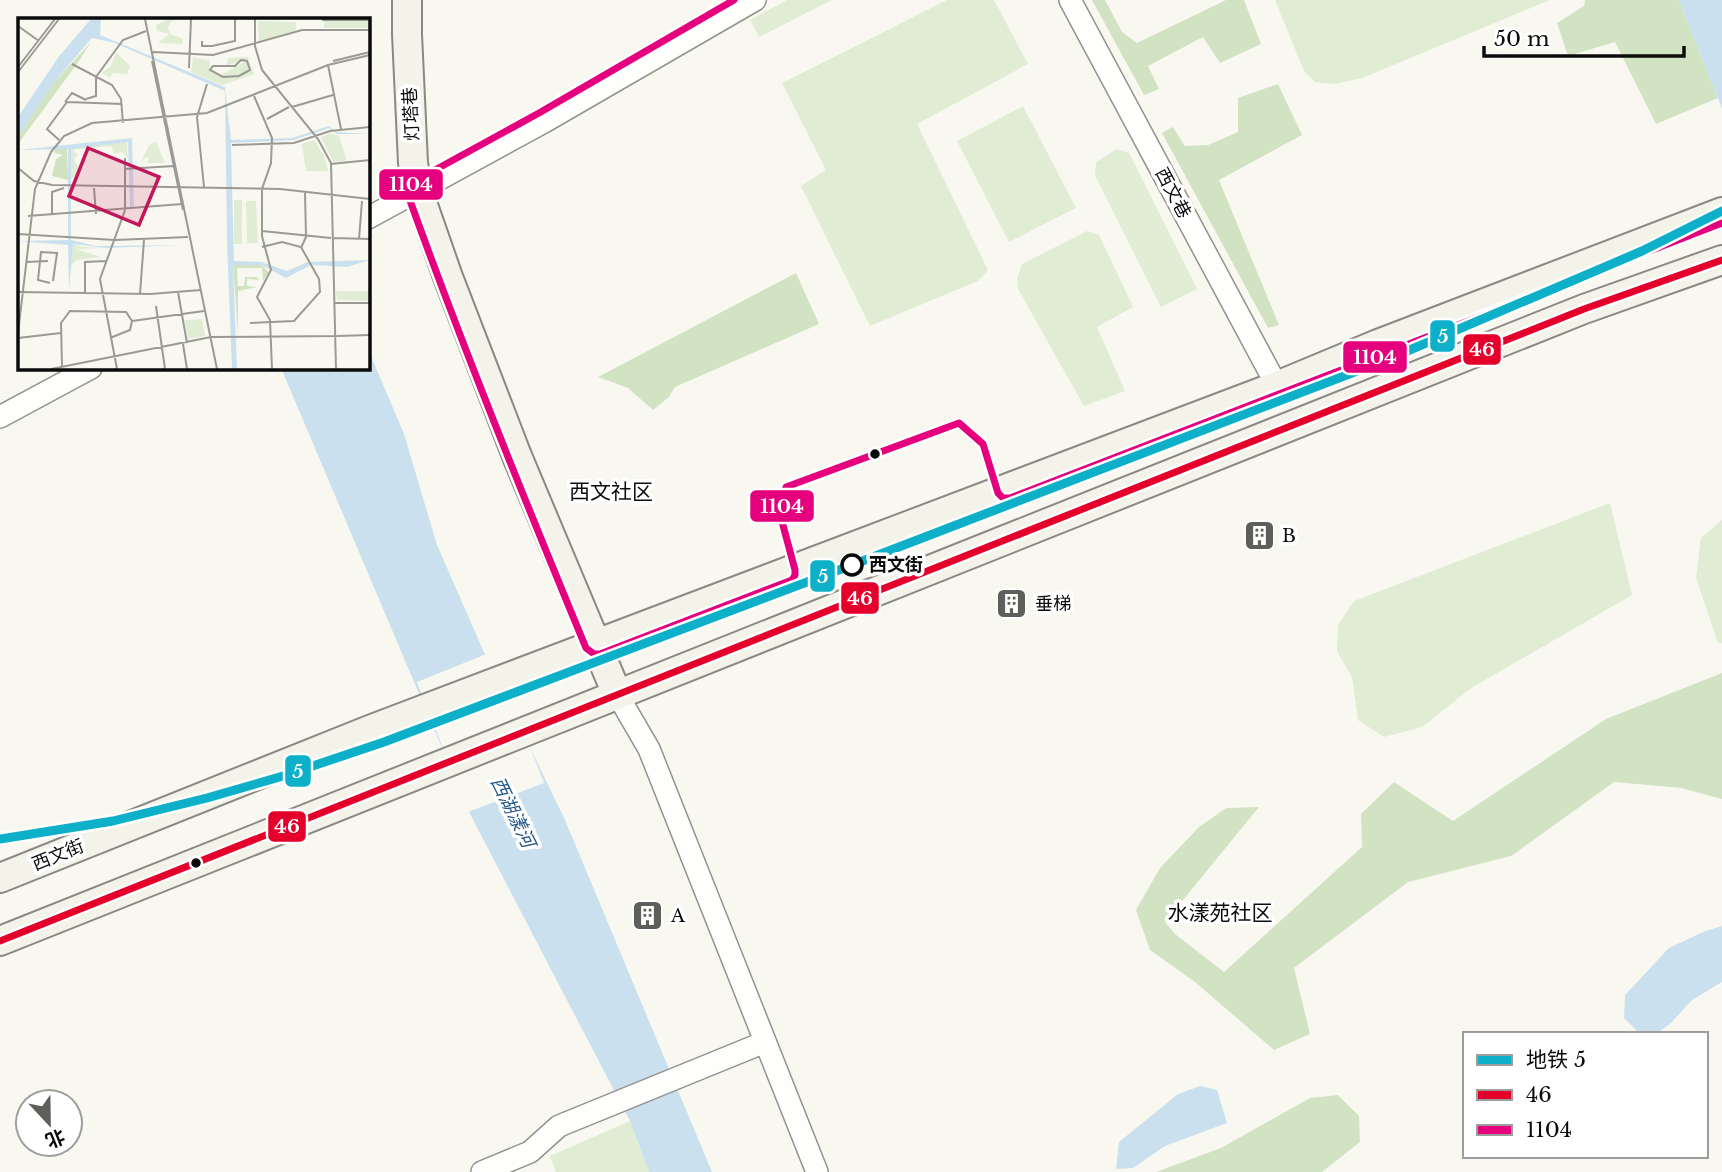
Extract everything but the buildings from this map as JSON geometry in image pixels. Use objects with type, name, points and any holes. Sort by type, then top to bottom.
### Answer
[{"type":"main road","name":"灯塔巷","points":[[407,0],[412,150],[418,191],[512,443],[617,694]]},
{"type":"main road","name":"西文街","points":[[0,878],[427,708],[1277,386],[1378,344],[1722,212]]},
{"type":"main road","points":[[0,941],[1571,314],[1722,260]]},
{"type":"street","points":[[369,217],[544,122],[755,0]]},
{"type":"street","name":"西文巷","points":[[1070,0],[1277,386]]},
{"type":"street","points":[[0,417],[89,369]]},
{"type":"street","points":[[617,694],[649,750],[817,1172]]},
{"type":"street","points":[[482,1172],[530,1152],[559,1126],[765,1042]]},
{"type":"green space","points":[[787,0],[832,0],[759,37],[750,20]]},
{"type":"green space","points":[[947,0],[994,0],[1028,64],[917,124],[988,270],[978,281],[870,326],[801,186],[826,170],[782,83]]},
{"type":"green space","points":[[1092,0],[1105,0],[1122,32],[1137,43],[1226,0],[1244,0],[1261,44],[1220,63],[1203,37],[1148,66],[1159,89],[1144,95]]},
{"type":"green space","points":[[1275,0],[1550,0],[1362,78],[1335,84],[1315,82],[1304,71]]},
{"type":"green space","points":[[1585,0],[1679,0],[1718,98],[1656,124],[1615,42],[1568,56],[1557,23],[1584,6]]},
{"type":"green space","points":[[1278,84],[1302,135],[1219,180],[1279,325],[1268,328],[1162,133],[1173,127],[1185,146],[1208,145],[1238,132],[1238,98]]},
{"type":"green space","points":[[1023,106],[1076,208],[1009,242],[957,141]]},
{"type":"green space","points":[[1117,149],[1129,153],[1197,289],[1161,307],[1095,175],[1096,162]]},
{"type":"green space","points":[[1087,231],[1099,235],[1133,307],[1097,327],[1125,391],[1084,406],[1018,289],[1017,279],[1022,264]]},
{"type":"green space","points":[[796,273],[819,324],[675,387],[669,397],[653,410],[628,388],[598,377]]},
{"type":"green space","points":[[1610,503],[1632,595],[1471,688],[1422,727],[1384,737],[1358,720],[1352,677],[1337,651],[1338,625],[1354,601]]},
{"type":"green space","points":[[1722,520],[1722,643],[1718,643],[1696,578],[1701,538]]},
{"type":"green space","points":[[1722,673],[1722,799],[1681,788],[1614,782],[1511,856],[1408,882],[1294,968],[1310,1034],[1274,1050],[1195,982],[1150,950],[1136,910],[1160,868],[1199,827],[1226,808],[1259,807],[1165,922],[1175,934],[1224,972],[1362,847],[1361,814],[1394,782],[1453,821],[1606,719]]},
{"type":"green space","points":[[1338,1095],[1359,1116],[1360,1142],[1322,1172],[1156,1172],[1221,1148],[1310,1098]]},
{"type":"green space","points":[[630,1121],[649,1172],[556,1172],[550,1156]]},
{"type":"water","points":[[1679,0],[1722,0],[1722,109],[1718,98]]},
{"type":"water","name":"西湖漾河","points":[[369,351],[404,434],[437,545],[483,650],[565,820],[712,1172],[649,1172],[630,1121],[470,814],[281,369],[369,369]]},
{"type":"water","points":[[1722,926],[1722,982],[1692,1000],[1659,1032],[1638,1032],[1624,1018],[1625,995],[1669,948]]},
{"type":"water","points":[[1200,1086],[1217,1090],[1227,1123],[1165,1146],[1133,1168],[1116,1169],[1119,1142],[1178,1094]]},
{"type":"pier","points":[[489,653],[544,783],[468,812],[417,682]]},
{"type":"metro line","name":"5","points":[[0,839],[113,821],[207,798],[384,742],[1391,358],[1642,251],[1722,211]]},
{"type":"transit line","name":"1104","points":[[734,0],[539,113],[413,182],[408,188],[408,195],[494,423],[586,648],[594,654],[600,654],[792,580],[795,570],[780,514],[786,487],[959,423],[983,444],[998,493],[1003,498],[1010,498],[1722,223]]},
{"type":"transit line","name":"46","points":[[0,941],[1584,309],[1722,260]]},
{"type":"place","name":"B","points":[[1259,536]]},
{"type":"place","name":"西文街","points":[[852,565]]},
{"type":"place","name":"垂梯","points":[[1012,604]]},
{"type":"place","name":"A","points":[[648,916]]},
{"type":"district","name":"西文社区","points":[[611,492]]},
{"type":"district","name":"水漾苑社区","points":[[1220,913]]}]
